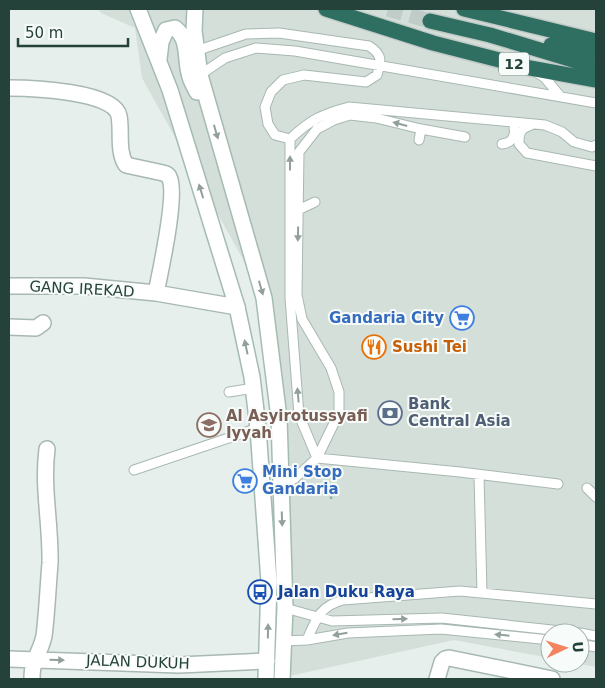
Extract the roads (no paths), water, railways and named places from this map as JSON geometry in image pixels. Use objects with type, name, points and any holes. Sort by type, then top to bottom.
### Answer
[{"type":"highway","name":"12","points":[[326,9],[433,43],[530,68],[596,80]]},
{"type":"highway","points":[[464,9],[504,14],[596,42]]},
{"type":"highway","name":"12","points":[[430,21],[573,54],[596,66]]},
{"type":"highway","name":"12","points":[[573,54],[596,53]]},
{"type":"main road","points":[[138,9],[170,90],[237,307],[253,382],[269,582],[266,679]]},
{"type":"main road","points":[[195,9],[196,51],[200,75],[264,298],[279,418],[285,608],[282,679]]},
{"type":"main road","points":[[159,61],[161,42],[166,30],[175,28],[182,34],[190,76],[197,92],[206,97]]},
{"type":"main road","name":"GANG IREKAD","points":[[9,88],[96,97],[108,102],[115,107],[119,114],[122,157],[126,165],[168,175],[170,179],[171,205],[156,293]]},
{"type":"main road","name":"GANG IREKAD","points":[[9,286],[84,286],[156,293],[237,307]]},
{"type":"main road","points":[[9,327],[36,328],[44,323]]},
{"type":"main road","points":[[253,382],[273,370]]},
{"type":"main road","points":[[32,679],[33,665],[40,652],[44,636],[50,564],[50,537],[44,471],[47,449]]},
{"type":"main road","points":[[437,679],[442,662],[449,658],[552,679]]},
{"type":"main road","name":"JALAN DUKUH","points":[[9,659],[36,659],[179,672],[267,661]]},
{"type":"lane","points":[[196,51],[246,34],[280,33],[369,46],[377,51],[380,57],[377,75],[366,82],[304,75],[283,80],[271,92],[265,107],[268,124],[275,135],[290,139]]},
{"type":"lane","points":[[200,75],[225,58],[256,48],[295,51],[596,103]]},
{"type":"lane","points":[[530,68],[544,78],[560,96]]},
{"type":"lane","points":[[290,139],[314,119],[349,106],[545,125],[562,132],[574,142],[595,146]]},
{"type":"lane","points":[[281,487],[294,480],[317,458],[339,413],[339,392],[330,368],[302,319],[297,295],[299,152],[318,129],[334,120],[350,115],[376,118],[464,137]]},
{"type":"lane","points":[[506,122],[514,127],[514,137],[507,144],[499,143],[526,153],[596,166]]},
{"type":"lane","points":[[526,153],[519,144],[520,132],[523,128],[534,124]]},
{"type":"lane","points":[[419,140],[421,129]]},
{"type":"lane","points":[[290,139],[290,298],[298,405],[299,415],[317,458]]},
{"type":"lane","points":[[298,210],[315,202]]},
{"type":"lane","points":[[229,392],[253,382]]},
{"type":"lane","points":[[134,470],[258,428]]},
{"type":"lane","points":[[317,458],[558,484]]},
{"type":"lane","points":[[479,475],[482,593]]},
{"type":"lane","points":[[587,488],[596,497]]},
{"type":"lane","points":[[307,640],[317,617],[330,604],[343,600],[451,591],[596,604]]},
{"type":"lane","points":[[285,608],[332,621],[442,618],[540,629]]},
{"type":"lane","points":[[284,641],[307,640],[348,632],[442,629],[540,639]]},
{"type":"tunnel","points":[[388,9],[430,21]]},
{"type":"place","name":"Gandaria City","points":[[462,318]]},
{"type":"place","name":"Sushi Tei","points":[[374,347]]},
{"type":"place","name":"Bank Central Asia","points":[[390,413]]},
{"type":"place","name":"Al Asyirotussyafi Iyyah","points":[[209,425]]},
{"type":"place","name":"Mini Stop Gandaria","points":[[245,481]]},
{"type":"place","name":"Jalan Duku Raya","points":[[260,592]]}]
